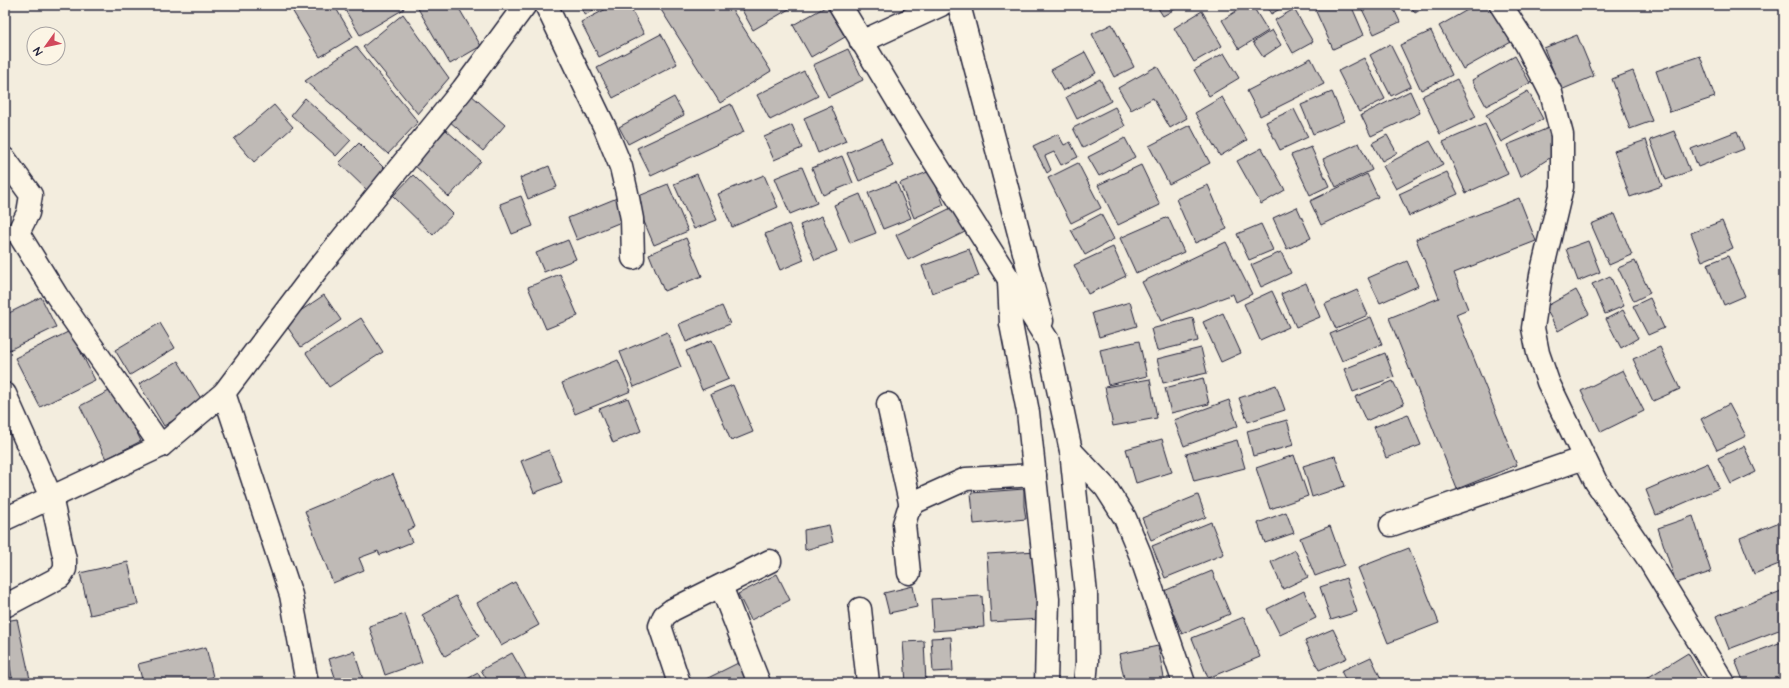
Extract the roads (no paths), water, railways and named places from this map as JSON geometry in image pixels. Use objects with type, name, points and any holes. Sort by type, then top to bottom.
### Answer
[{"type":"street","points":[[5,519],[161,446],[224,393],[316,271],[463,89],[525,5]]},
{"type":"street","points":[[546,5],[605,128],[621,167],[628,193],[632,219],[633,258]]},
{"type":"street","points":[[840,5],[861,42],[1048,342]]},
{"type":"street","points":[[861,42],[941,5]]},
{"type":"street","points":[[959,5],[1048,342],[1071,451],[1086,594],[1086,683]]},
{"type":"street","points":[[1501,5],[1526,44],[1551,92],[1562,135],[1562,187],[1541,276],[1533,328],[1538,353],[1548,382],[1596,482],[1649,560],[1724,683]]},
{"type":"street","points":[[5,159],[31,194],[28,213],[18,233],[57,296],[161,446]]},
{"type":"street","points":[[1008,279],[1011,324],[1028,412],[1048,599],[1046,683]]},
{"type":"street","points":[[224,393],[291,595],[307,683]]},
{"type":"street","points":[[5,394],[51,497],[65,560],[65,569],[60,577],[5,606]]},
{"type":"street","points":[[888,404],[911,507]]},
{"type":"street","points":[[1071,451],[1106,488],[1125,518],[1140,554],[1184,683]]},
{"type":"street","points":[[1391,525],[1584,458]]},
{"type":"street","points":[[909,573],[904,524],[908,511],[915,502],[966,479],[1035,475]]},
{"type":"street","points":[[679,683],[660,626],[664,616],[672,610],[770,561]]},
{"type":"street","points":[[721,586],[759,683]]},
{"type":"street","points":[[860,609],[868,683]]}]
